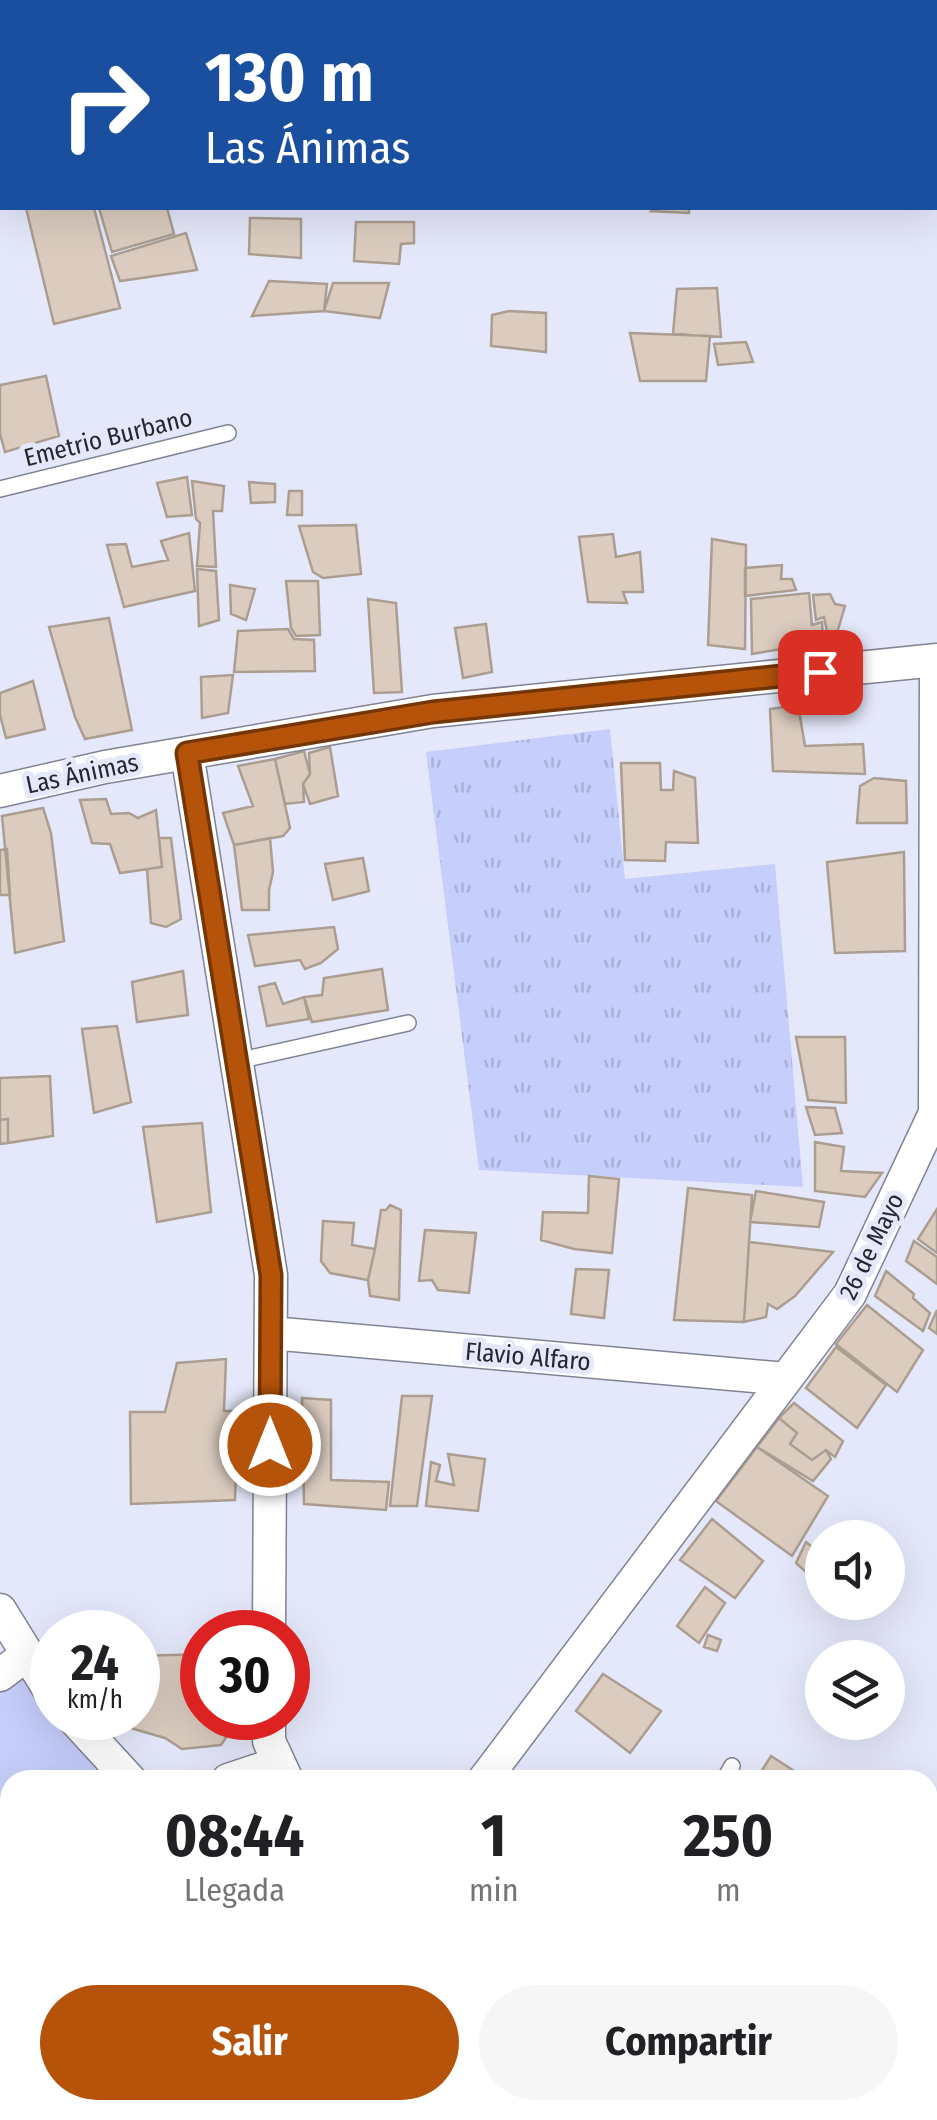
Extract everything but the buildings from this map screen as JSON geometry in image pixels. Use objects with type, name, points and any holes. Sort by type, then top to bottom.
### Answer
[{"type":"street","name":"Las Ánimas","points":[[0,791],[105,767],[433,712],[936,660]]},
{"type":"street","name":"26 de Mayo","points":[[492,1770],[850,1294],[935,1113],[936,660]]},
{"type":"street","points":[[187,753],[271,1275],[269,1610]]},
{"type":"street","name":"Flavio Alfaro","points":[[271,1333],[786,1380]]},
{"type":"street","points":[[0,1610],[30,1657]]},
{"type":"street","points":[[0,1675],[28,1654]]},
{"type":"street","points":[[93,1740],[121,1770]]},
{"type":"street","points":[[269,1740],[282,1770]]},
{"type":"lane","name":"Emetrio Burbano","points":[[0,489],[228,432]]},
{"type":"lane","points":[[237,1061],[408,1023]]},
{"type":"green space","points":[[610,729],[625,879],[775,864],[803,1187],[479,1170],[426,752]]},
{"type":"green space","points":[[24,1669],[30,1678],[30,1740],[79,1740],[107,1770],[0,1770],[0,1688]]},
{"type":"route","points":[[270,1445],[271,1275],[187,753],[433,712],[820,672]]}]
